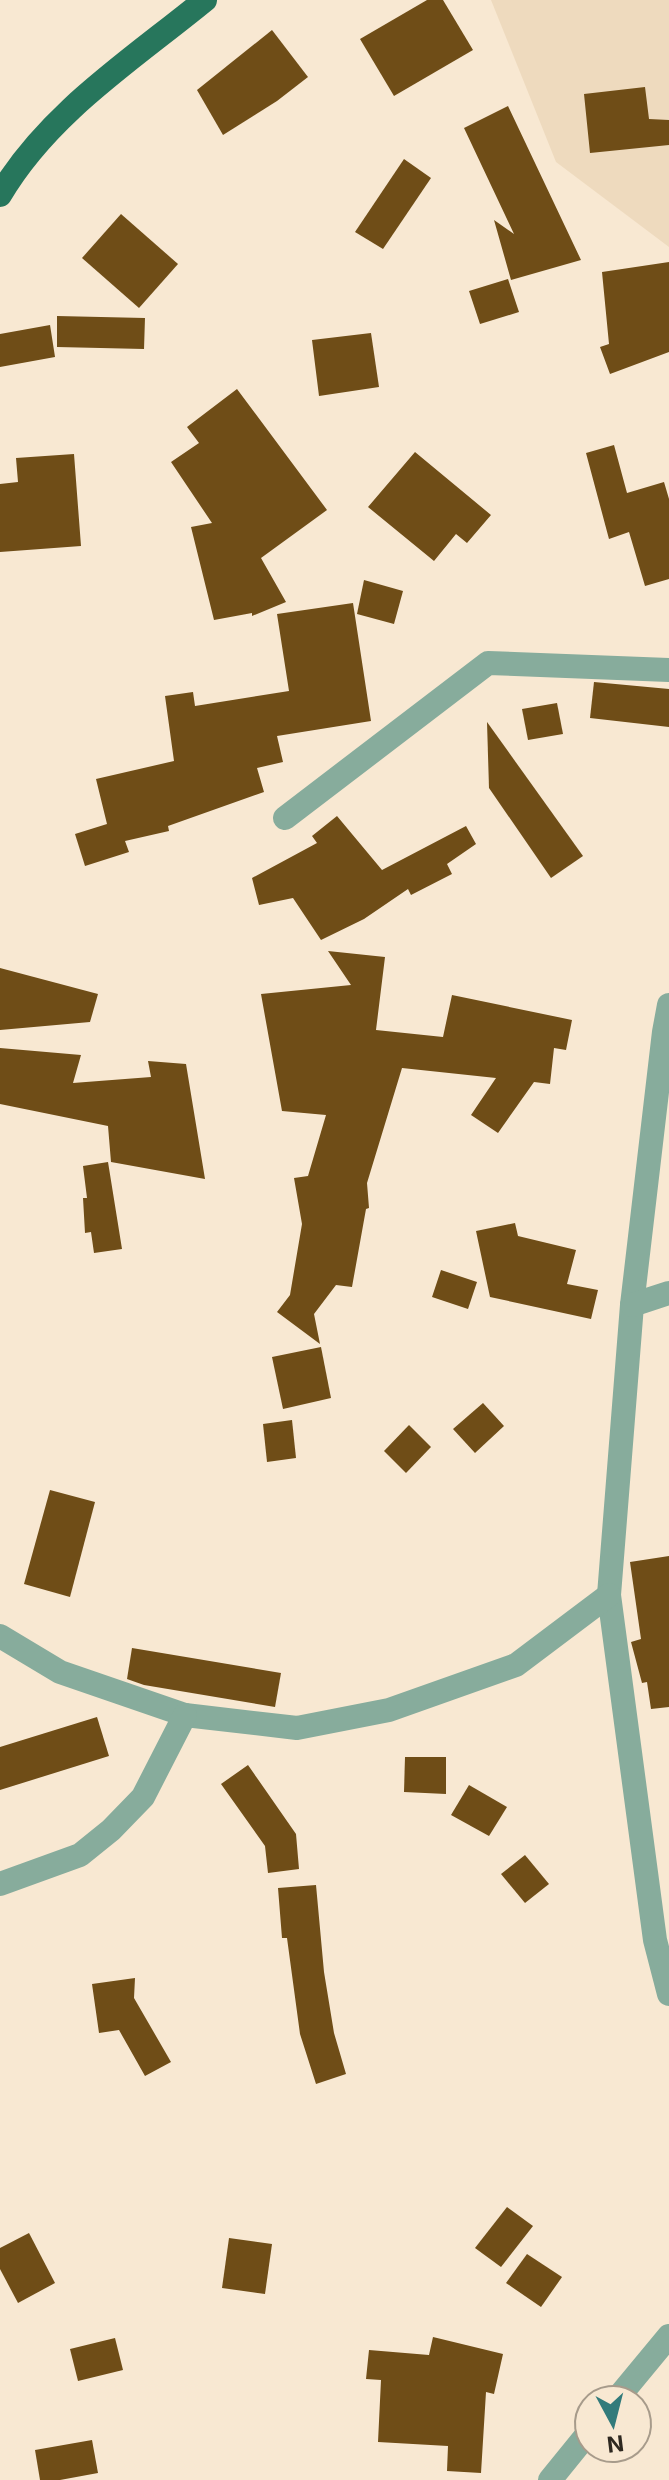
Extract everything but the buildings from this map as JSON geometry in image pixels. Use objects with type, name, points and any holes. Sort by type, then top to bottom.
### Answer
[{"type":"main road","points":[[0,195],[15,170],[58,119],[205,0]]},
{"type":"street","points":[[285,818],[488,663],[669,670]]},
{"type":"street","points":[[669,1005],[632,1305],[609,1595],[655,1940],[669,1994]]},
{"type":"street","points":[[632,1305],[669,1293]]},
{"type":"street","points":[[0,1636],[60,1672],[185,1715],[297,1728],[389,1710],[516,1665],[609,1595]]},
{"type":"street","points":[[0,1884],[80,1855],[111,1830],[143,1797],[185,1715]]},
{"type":"street","points":[[629,2384],[669,2336]]},
{"type":"street","points":[[550,2480],[573,2452]]},
{"type":"shaded area","points":[[491,0],[669,0],[669,247],[556,162]]}]
